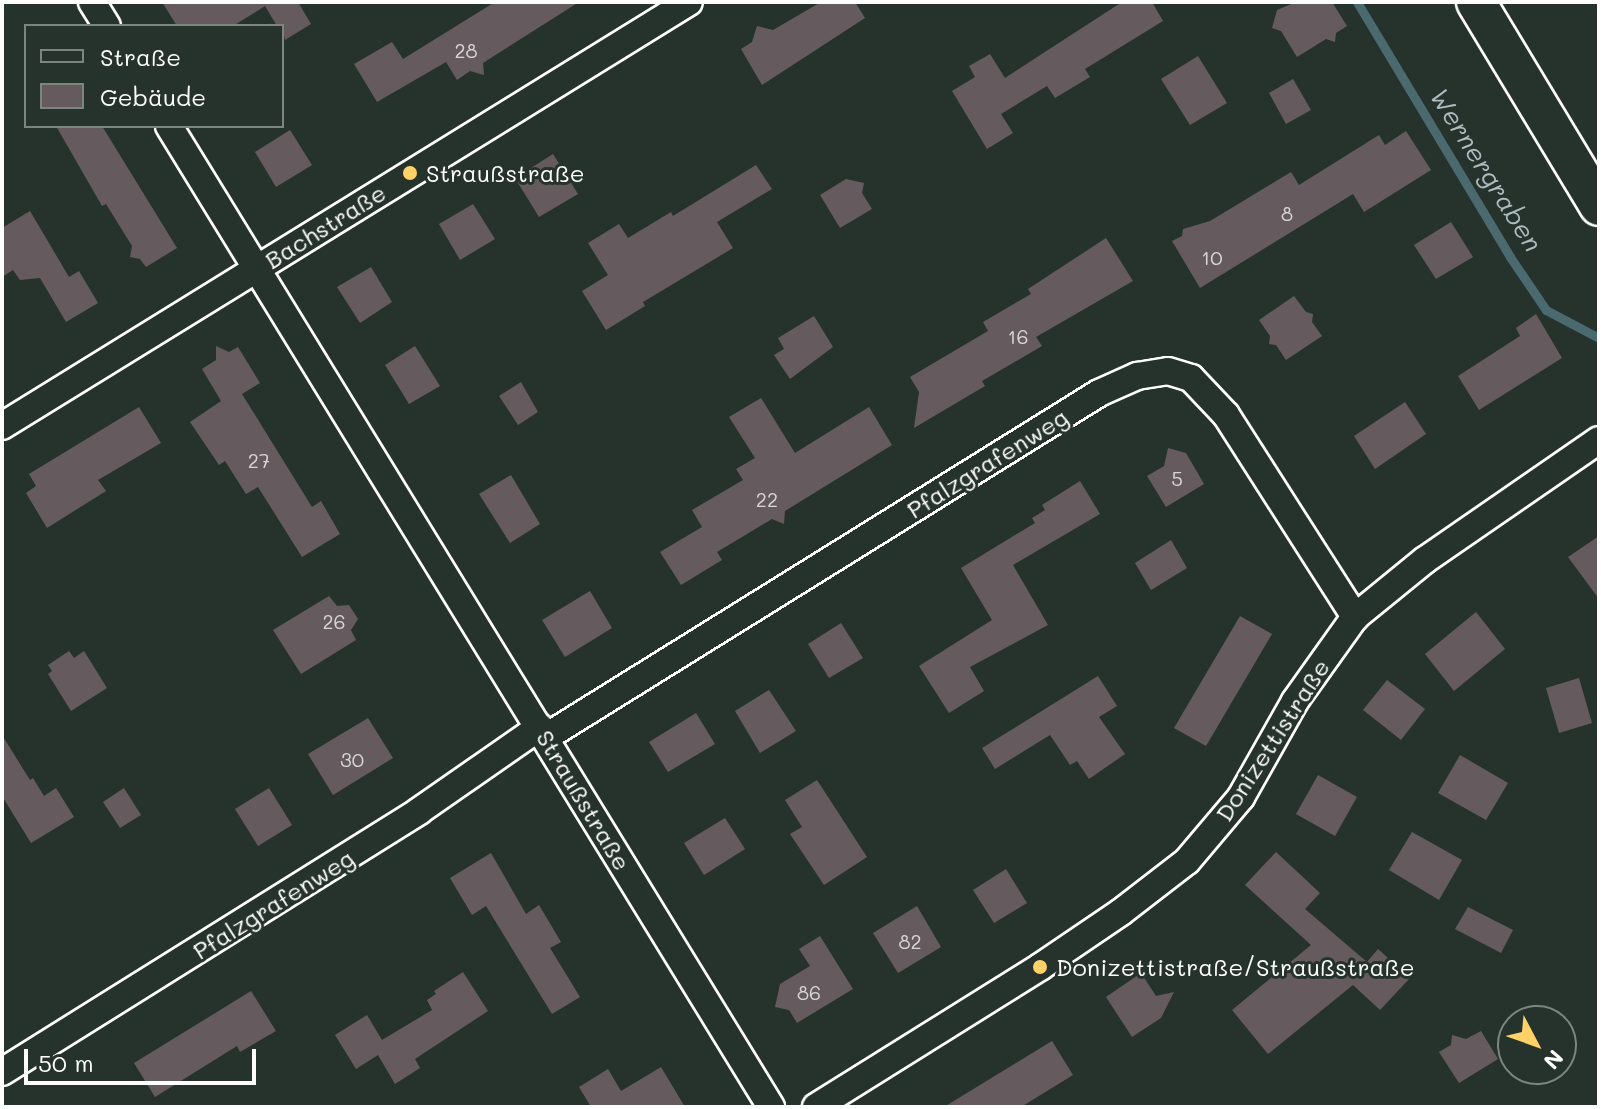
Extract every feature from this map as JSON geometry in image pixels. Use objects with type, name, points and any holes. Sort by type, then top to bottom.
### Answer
[{"type":"street","points":[[92,2],[106,24]]},
{"type":"street","name":"Bachstraße","points":[[2,426],[689,2]]},
{"type":"street","points":[[1476,2],[1599,206]]},
{"type":"street","name":"Straußstraße","points":[[170,128],[771,1107]]},
{"type":"street","name":"Pfalzgrafenweg","points":[[2,1072],[543,732],[1099,393],[1137,376],[1168,371],[1191,378],[1226,415],[1355,617]]},
{"type":"street","name":"Donizettistraße","points":[[816,1107],[1040,967],[1121,912],[1187,861],[1241,797],[1295,701],[1355,617],[1425,560],[1599,440]]},
{"type":"building","points":[[162,2],[298,2],[311,24],[285,40],[284,24],[276,24],[265,6],[236,24],[176,24]]},
{"type":"building","points":[[495,2],[579,2],[483,63],[484,75],[470,71],[457,80],[446,62],[377,102],[354,64],[392,42],[403,59]]},
{"type":"building","points":[[821,2],[855,2],[865,18],[762,85],[741,49],[752,42],[757,26],[773,30]]},
{"type":"building","points":[[1122,2],[1152,2],[1163,21],[1085,69],[1090,77],[1055,98],[1047,86],[1001,114],[1013,133],[987,149],[952,91],[975,77],[969,66],[990,54],[1005,78]]},
{"type":"building","points":[[1296,2],[1332,2],[1347,26],[1336,33],[1335,42],[1326,39],[1297,57],[1281,31],[1272,28],[1277,10]]},
{"type":"building","points":[[1198,56],[1227,103],[1190,125],[1161,79]]},
{"type":"building","points":[[1293,79],[1311,110],[1286,124],[1269,93]]},
{"type":"building","points":[[57,128],[103,128],[177,248],[146,267],[140,259],[130,257],[132,246],[106,204],[102,206]]},
{"type":"building","points":[[290,130],[312,165],[276,187],[255,152]]},
{"type":"building","points":[[1406,131],[1431,170],[1364,212],[1353,194],[1200,288],[1172,241],[1182,236],[1183,229],[1210,221],[1291,172],[1299,185],[1379,135],[1385,145]]},
{"type":"building","points":[[553,154],[578,194],[539,217],[515,178]]},
{"type":"building","points":[[756,165],[772,189],[717,222],[733,248],[643,302],[645,306],[606,330],[582,291],[608,275],[588,243],[619,224],[628,238],[671,212],[673,216]]},
{"type":"building","points":[[846,179],[864,183],[862,193],[872,209],[840,228],[820,195]]},
{"type":"building","points":[[473,204],[495,239],[460,260],[439,224]]},
{"type":"building","points":[[30,211],[69,277],[79,271],[98,303],[66,322],[40,278],[20,280],[13,270],[2,277],[2,228]]},
{"type":"building","points":[[1451,222],[1473,257],[1436,279],[1414,245]]},
{"type":"building","points":[[1106,238],[1133,281],[1036,337],[1042,346],[982,381],[985,386],[914,428],[919,392],[910,377],[988,331],[983,322],[1031,294],[1028,289]]},
{"type":"building","points":[[371,267],[392,302],[360,323],[337,287]]},
{"type":"building","points":[[1294,296],[1306,312],[1313,314],[1312,322],[1322,336],[1286,360],[1276,345],[1269,344],[1270,336],[1259,320]]},
{"type":"building","points":[[1536,314],[1562,358],[1479,410],[1458,376],[1520,336],[1516,328]]},
{"type":"building","points":[[814,316],[833,347],[790,379],[774,355],[784,349],[778,338]]},
{"type":"building","points":[[216,346],[229,352],[238,347],[260,383],[242,394],[312,507],[321,501],[340,534],[302,557],[258,487],[246,494],[225,461],[219,465],[190,422],[221,401],[202,369],[216,360]]},
{"type":"building","points":[[415,346],[440,386],[409,404],[385,365]]},
{"type":"building","points":[[521,382],[538,412],[518,425],[499,396]]},
{"type":"building","points":[[761,398],[795,453],[869,407],[892,445],[785,511],[784,524],[772,519],[717,552],[722,560],[681,585],[660,552],[702,527],[692,510],[743,480],[736,469],[755,458],[729,417]]},
{"type":"building","points":[[1405,402],[1426,434],[1375,469],[1354,436]]},
{"type":"building","points":[[139,407],[161,443],[98,480],[106,491],[47,528],[26,493],[36,486],[29,474]]},
{"type":"building","points":[[1168,448],[1186,453],[1204,484],[1166,507],[1147,476],[1164,466]]},
{"type":"building","points":[[511,475],[540,524],[510,543],[479,494]]},
{"type":"building","points":[[1080,481],[1100,514],[1013,565],[1048,625],[970,667],[984,691],[949,713],[919,666],[992,620],[961,568],[1035,523],[1032,518],[1045,510],[1042,505]]},
{"type":"building","points":[[1599,536],[1599,599],[1568,557]]},
{"type":"building","points":[[1171,540],[1187,568],[1151,590],[1135,563]]},
{"type":"building","points":[[590,591],[612,628],[565,657],[542,620]]},
{"type":"building","points":[[329,596],[337,606],[349,605],[358,619],[351,630],[356,640],[301,674],[273,630]]},
{"type":"building","points":[[1476,612],[1505,649],[1454,691],[1425,654]]},
{"type":"building","points":[[1240,616],[1272,634],[1206,746],[1174,728]]},
{"type":"building","points":[[841,623],[863,658],[829,678],[808,644]]},
{"type":"building","points":[[69,651],[74,658],[84,651],[107,688],[71,711],[48,674],[52,671],[48,665]]},
{"type":"building","points":[[1098,676],[1117,706],[1099,717],[1125,754],[1089,779],[1077,761],[1070,765],[1050,735],[995,769],[982,748]]},
{"type":"building","points":[[1579,678],[1592,723],[1559,733],[1546,688]]},
{"type":"building","points":[[1387,680],[1425,709],[1401,740],[1363,710]]},
{"type":"building","points":[[769,690],[796,731],[760,753],[735,711]]},
{"type":"building","points":[[696,713],[715,744],[668,772],[649,742]]},
{"type":"building","points":[[368,718],[393,758],[333,795],[308,754]]},
{"type":"building","points":[[2,735],[30,780],[33,778],[44,796],[56,788],[74,817],[31,843],[2,796]]},
{"type":"building","points":[[1460,755],[1508,783],[1486,820],[1438,793]]},
{"type":"building","points":[[1318,775],[1357,797],[1335,836],[1296,814]]},
{"type":"building","points":[[817,780],[867,857],[824,885],[790,834],[802,827],[785,800]]},
{"type":"building","points":[[124,788],[141,815],[120,828],[103,802]]},
{"type":"building","points":[[269,788],[292,825],[258,846],[235,809]]},
{"type":"building","points":[[725,818],[745,849],[704,875],[684,843]]},
{"type":"building","points":[[1412,832],[1462,860],[1439,900],[1389,870]]},
{"type":"building","points":[[1276,852],[1320,893],[1305,909],[1367,962],[1378,949],[1410,978],[1380,1010],[1353,985],[1268,1054],[1232,1010],[1311,945],[1245,885]]},
{"type":"building","points":[[491,853],[526,914],[539,905],[561,942],[550,948],[580,997],[552,1014],[486,906],[472,915],[450,878]]},
{"type":"building","points":[[1006,869],[1027,903],[994,923],[973,890]]},
{"type":"building","points":[[917,906],[941,947],[898,973],[873,933]]},
{"type":"building","points":[[1468,907],[1513,930],[1501,953],[1455,929]]},
{"type":"building","points":[[820,936],[853,989],[797,1023],[789,1010],[775,1007],[780,984],[810,966],[799,949]]},
{"type":"building","points":[[463,972],[488,1011],[415,1059],[420,1068],[395,1084],[378,1055],[356,1069],[335,1035],[367,1015],[382,1040],[432,1010],[427,1000],[436,994],[434,991]]},
{"type":"building","points":[[1141,973],[1156,996],[1174,992],[1161,1018],[1132,1037],[1106,997]]},
{"type":"building","points":[[251,991],[276,1031],[240,1052],[237,1046],[155,1097],[134,1063]]},
{"type":"building","points":[[1481,1031],[1497,1060],[1459,1083],[1439,1052],[1451,1045],[1452,1035],[1466,1039]]},
{"type":"building","points":[[1052,1041],[1073,1075],[1021,1107],[944,1107]]},
{"type":"building","points":[[661,1067],[685,1107],[591,1107],[579,1087],[608,1069],[621,1091]]},
{"type":"waterway","name":"Wernergraben","points":[[1357,2],[1510,257],[1546,310],[1599,338]]},
{"type":"place","name":"Straußstraße","points":[[410,173]]},
{"type":"place","name":"Donizettistraße/Straußstraße","points":[[1040,967]]}]
